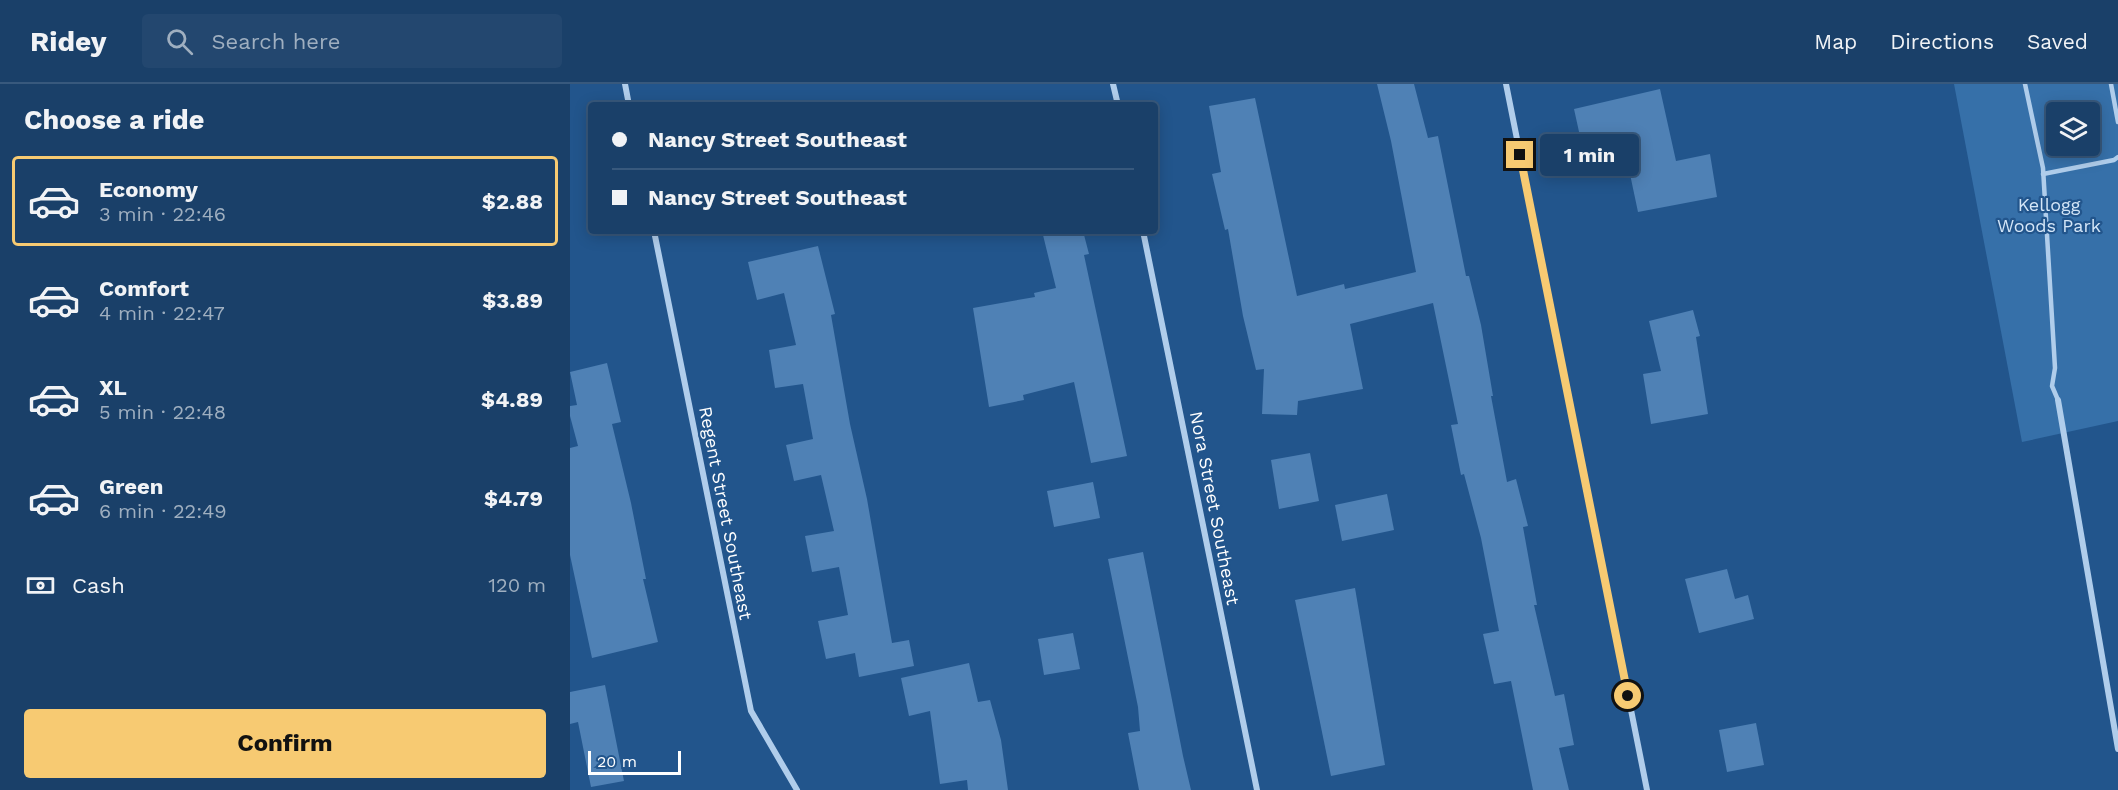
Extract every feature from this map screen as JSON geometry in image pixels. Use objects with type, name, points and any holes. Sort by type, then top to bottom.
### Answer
[{"type":"street","points":[[625,84],[628,102]]},
{"type":"street","points":[[1113,84],[1117,102]]},
{"type":"street","points":[[1506,84],[1647,790]]},
{"type":"street","name":"Regent Street Southeast","points":[[655,234],[751,711],[797,790]]},
{"type":"street","name":"Nora Street Southeast","points":[[1144,234],[1257,790]]},
{"type":"street","points":[[2058,400],[2118,745]]},
{"type":"lane","points":[[2025,84],[2043,174],[2055,368],[2052,386],[2058,400]]},
{"type":"lane","points":[[2111,84],[2118,122]]},
{"type":"lane","points":[[2043,174],[2114,160],[2118,157]]},
{"type":"green space","name":"Kellogg Woods Park","points":[[1954,84],[2118,84],[2118,421],[2022,442]]},
{"type":"building","points":[[1377,84],[1414,84],[1428,138],[1438,136],[1466,276],[1469,276],[1481,325],[1507,482],[1516,479],[1528,526],[1523,527],[1537,605],[1534,605],[1555,696],[1564,694],[1574,745],[1559,748],[1569,790],[1533,790],[1511,681],[1494,684],[1483,634],[1499,631],[1481,538],[1464,474],[1461,475],[1451,425],[1458,424],[1433,303],[1350,324],[1363,389],[1298,401],[1297,415],[1262,414],[1264,369],[1256,370],[1243,316],[1228,229],[1225,230],[1212,174],[1221,172],[1209,106],[1255,98],[1297,296],[1344,284],[1345,289],[1416,272],[1391,141]]},
{"type":"building","points":[[1660,89],[1676,161],[1710,154],[1717,197],[1638,212],[1623,141],[1583,150],[1574,109]]},
{"type":"building","points":[[1043,234],[1084,234],[1089,254],[1084,255],[1127,456],[1091,463],[1074,382],[1023,395],[1024,400],[989,407],[973,308],[1035,297],[1034,293],[1056,288]]},
{"type":"building","points":[[818,246],[835,314],[831,315],[892,643],[909,640],[914,666],[859,677],[855,653],[826,659],[818,621],[848,615],[839,567],[812,572],[805,536],[834,531],[821,475],[794,481],[786,445],[813,439],[803,384],[775,388],[769,350],[796,345],[784,293],[757,300],[748,262]]},
{"type":"building","points":[[1693,310],[1700,336],[1696,337],[1708,414],[1651,424],[1643,374],[1661,371],[1649,321]]},
{"type":"building","points":[[607,363],[621,422],[612,424],[631,503],[646,579],[643,579],[658,642],[592,658],[570,555],[570,448],[578,446],[570,416],[570,406],[577,405],[570,372]]},
{"type":"building","points":[[1310,453],[1319,501],[1279,509],[1271,460]]},
{"type":"building","points":[[1093,482],[1100,518],[1054,527],[1047,491]]},
{"type":"building","points":[[1387,494],[1394,530],[1342,541],[1335,505]]},
{"type":"building","points":[[1143,552],[1191,790],[1139,790],[1128,733],[1140,731],[1138,707],[1108,559]]},
{"type":"building","points":[[1727,569],[1735,599],[1748,595],[1754,619],[1699,633],[1685,579]]},
{"type":"building","points":[[1355,588],[1385,765],[1331,776],[1295,600]]},
{"type":"building","points":[[1073,633],[1080,669],[1044,675],[1038,639]]},
{"type":"building","points":[[969,663],[978,702],[990,700],[1001,740],[1008,790],[968,790],[967,780],[940,784],[930,711],[909,716],[901,678]]},
{"type":"building","points":[[605,685],[624,781],[591,787],[578,722],[570,724],[570,692]]},
{"type":"building","points":[[1756,723],[1764,765],[1727,772],[1719,730]]},
{"type":"route","points":[[1520,155],[1628,696]]}]
